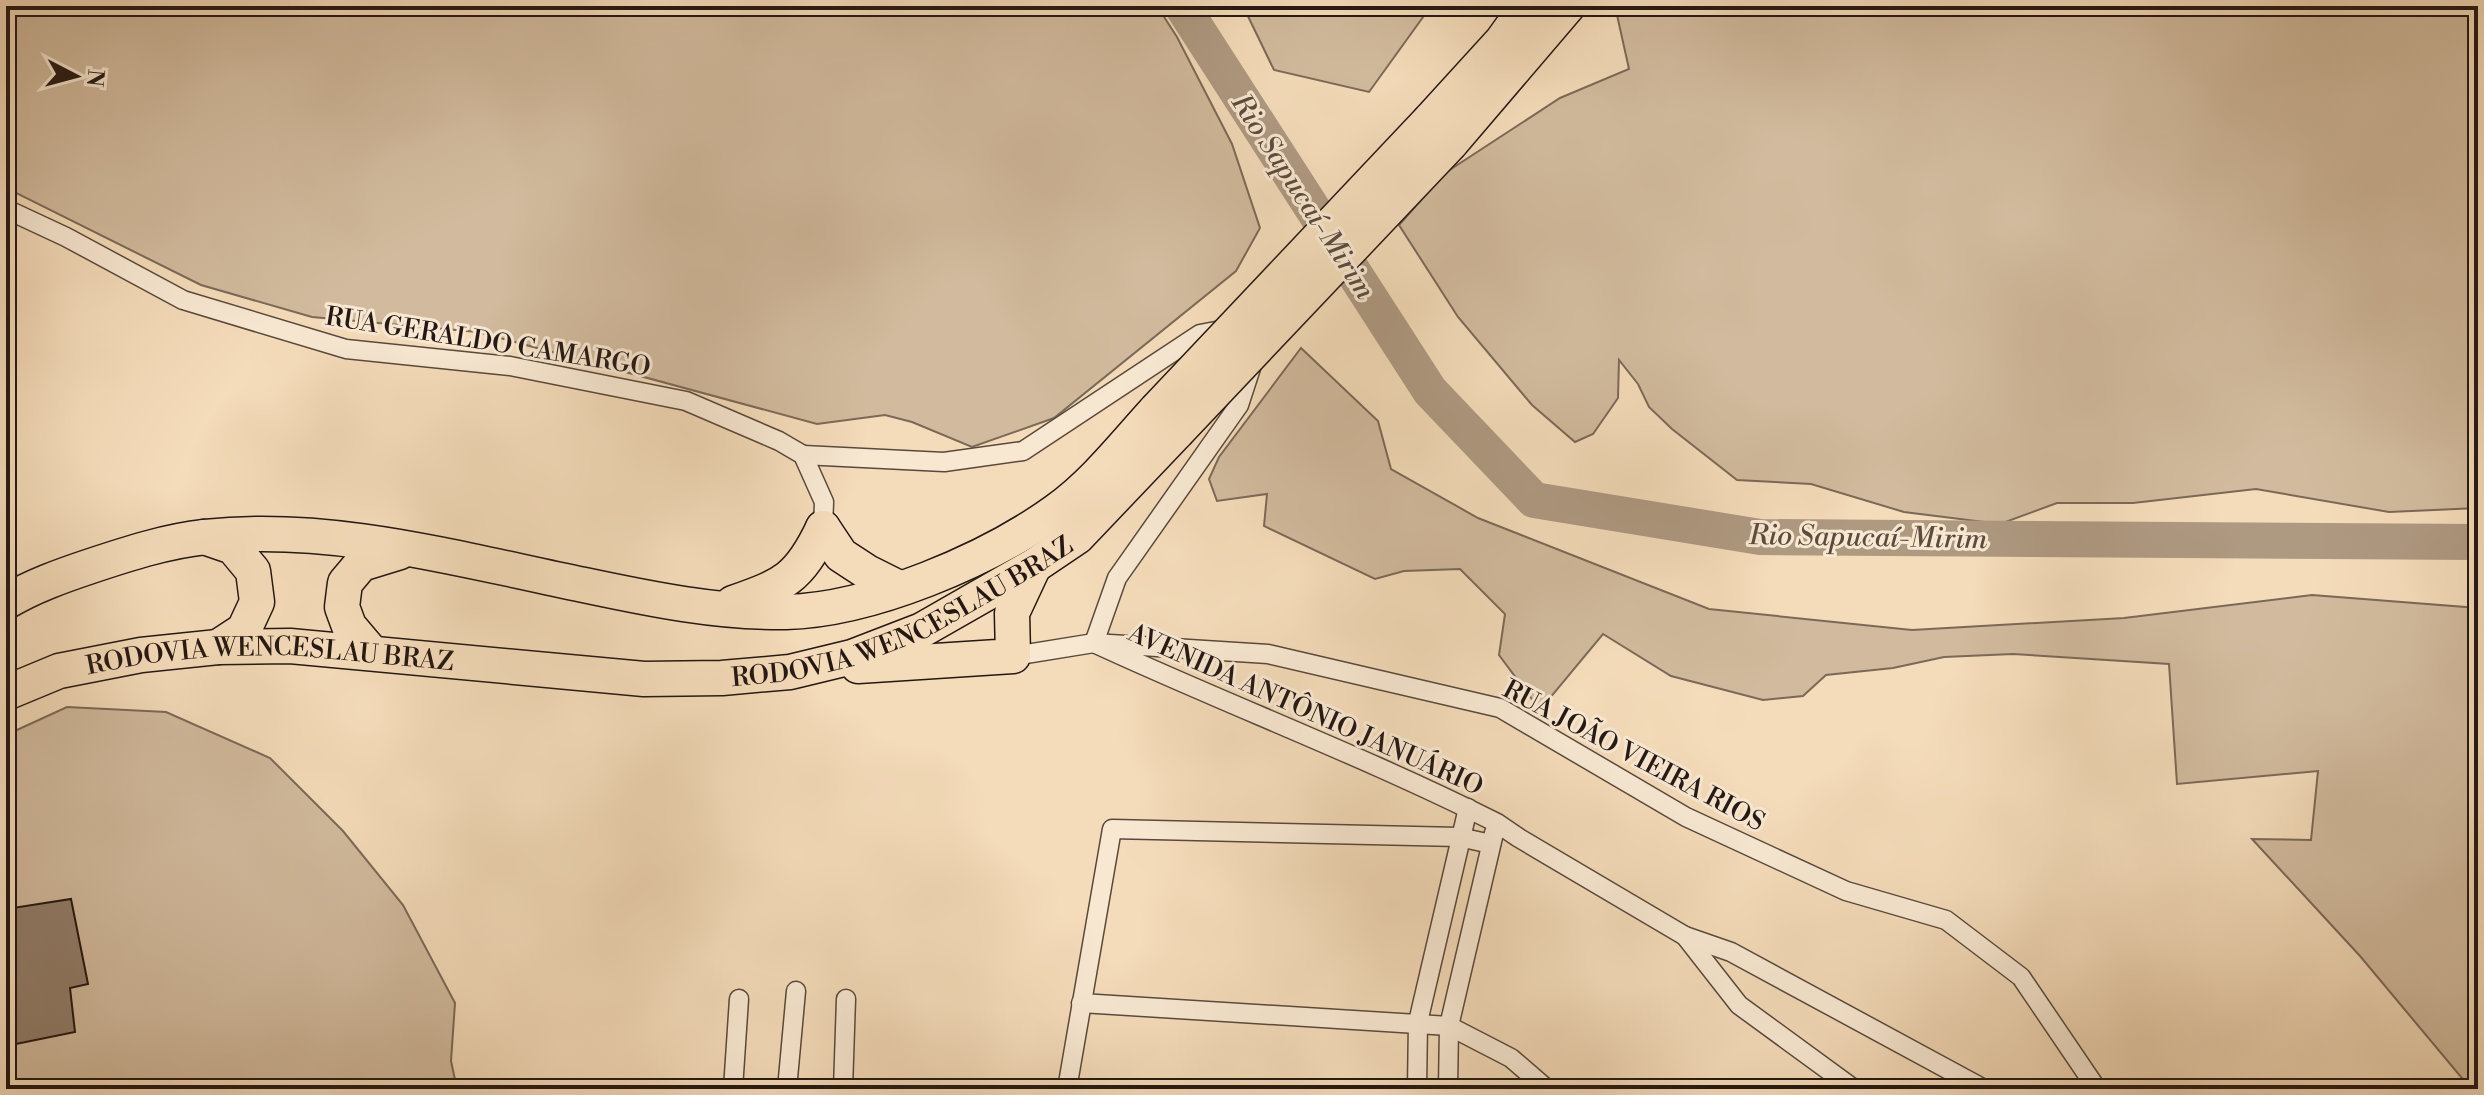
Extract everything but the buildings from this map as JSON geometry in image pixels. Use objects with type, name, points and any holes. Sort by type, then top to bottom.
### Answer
[{"type":"highway","name":"RODOVIA WENCESLAU BRAZ","points":[[1440,132],[1527,6]]},
{"type":"highway","name":"RODOVIA WENCESLAU BRAZ","points":[[6,693],[59,671],[141,655],[218,647],[290,646],[371,652],[644,679],[722,678],[790,672],[852,657],[922,630],[1034,566],[1077,537],[1166,421],[1440,132],[1568,6]]},
{"type":"highway","name":"RODOVIA WENCESLAU BRAZ","points":[[6,602],[33,586],[124,555],[204,537],[293,534],[408,549],[643,597],[717,608],[788,612],[846,604],[954,568],[1003,544],[1057,510],[1166,421]]},
{"type":"highway","points":[[823,528],[841,555],[899,588]]},
{"type":"highway","points":[[717,608],[773,589],[795,575],[823,528]]},
{"type":"highway","points":[[204,537],[233,547],[253,571],[257,602],[244,630],[218,647]]},
{"type":"highway","points":[[371,652],[349,626],[342,607],[345,583],[361,564],[408,549]]},
{"type":"highway","points":[[790,672],[1013,656],[1012,613],[1034,566]]},
{"type":"street","name":"RUA GERALDO CAMARGO","points":[[6,209],[66,237],[183,300],[346,349],[510,366],[686,401],[779,441],[803,455]]},
{"type":"street","points":[[823,528],[824,502],[803,455],[944,462],[1023,451],[1200,334],[1221,330],[1239,337],[1249,347],[1253,364],[1239,405],[1117,578],[1094,643]]},
{"type":"street","name":"RUA JOÃO VIEIRA RIOS","points":[[1013,656],[1094,643],[1268,654],[1500,708],[1686,817],[1846,891],[1946,920],[2021,977],[2097,1089]]},
{"type":"street","name":"AVENIDA ANTÔNIO JANUÁRIO","points":[[1094,643],[1468,808],[1685,936]]},
{"type":"street","points":[[1417,1089],[1418,1022],[1468,808]]},
{"type":"street","points":[[1448,1089],[1449,1026],[1497,823]]},
{"type":"street","points":[[1067,1089],[1112,829],[1459,837],[1491,844]]},
{"type":"street","points":[[1685,936],[1739,1005],[1854,1089]]},
{"type":"street","points":[[1685,936],[1731,952],[1984,1089]]},
{"type":"street","points":[[787,1089],[796,991]]},
{"type":"street","points":[[733,1089],[739,999]]},
{"type":"street","points":[[843,1089],[846,999]]},
{"type":"street","points":[[1081,1003],[1449,1026],[1511,1058],[1547,1089]]},
{"type":"shaded area","points":[[6,6],[1157,6],[1177,37],[1232,144],[1260,228],[1236,271],[1054,418],[972,447],[912,422],[885,415],[817,424],[478,332],[312,317],[201,285],[6,188]]},
{"type":"shaded area","points":[[1243,6],[1431,6],[1369,92],[1274,70]]},
{"type":"shaded area","points":[[1618,6],[2478,6],[2478,508],[2389,512],[2256,489],[2133,503],[2057,503],[2000,524],[1904,512],[1811,484],[1737,480],[1649,407],[1638,384],[1619,360],[1618,398],[1593,434],[1575,442],[1532,405],[1458,317],[1399,225],[1445,173],[1560,98],[1629,69],[1617,15]]},
{"type":"shaded area","points":[[1301,348],[1378,421],[1391,469],[1478,518],[1709,609],[1912,630],[2124,618],[2312,595],[2478,608],[2478,1089],[2471,1089],[2360,956],[2252,839],[2311,840],[2318,771],[2177,784],[2169,664],[2013,654],[1944,657],[1893,668],[1826,675],[1803,696],[1763,700],[1671,676],[1603,634],[1540,710],[1499,655],[1505,614],[1460,569],[1404,571],[1375,579],[1264,526],[1267,494],[1217,501],[1209,479],[1219,457]]},
{"type":"shaded area","points":[[67,707],[166,712],[270,758],[343,831],[403,905],[455,1003],[451,1061],[457,1089],[6,1089],[6,735]]},
{"type":"waterway","name":"Rio Sapucaí-Mirim","points":[[1182,6],[1430,391],[1534,500],[1760,537],[2478,542]]}]
